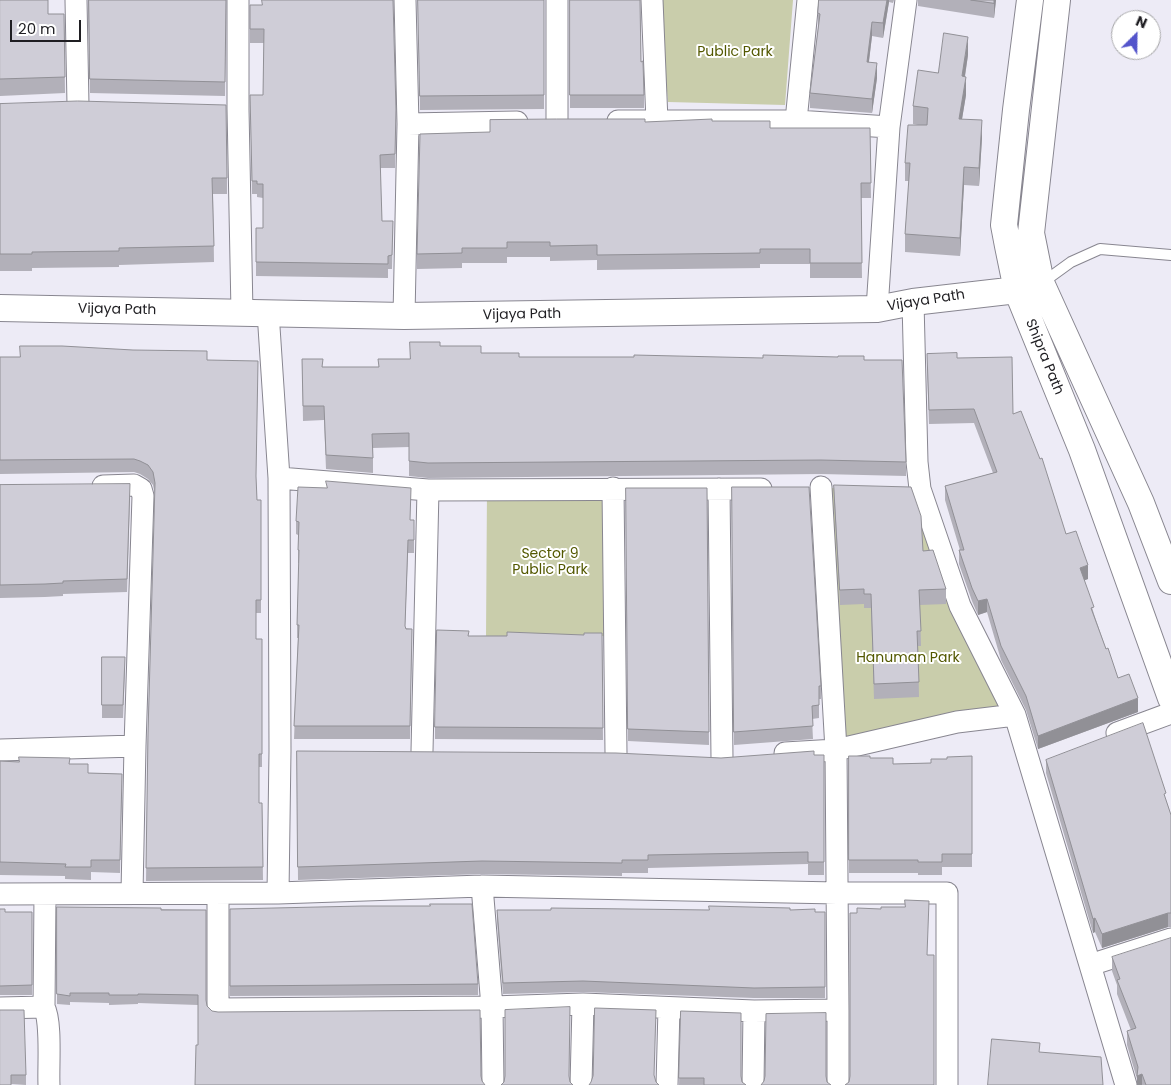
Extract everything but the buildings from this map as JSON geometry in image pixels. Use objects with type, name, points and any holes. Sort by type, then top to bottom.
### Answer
[{"type":"street","points":[[76,0],[78,105]]},
{"type":"street","points":[[238,0],[229,108],[242,312]]},
{"type":"street","points":[[404,316],[408,124],[405,0]]},
{"type":"street","points":[[557,0],[577,121]]},
{"type":"street","points":[[652,0],[657,121]]},
{"type":"street","points":[[796,121],[808,0]]},
{"type":"street","points":[[877,309],[889,127],[906,0]]},
{"type":"street","name":"Shipra Path","points":[[1030,0],[1004,224],[1016,290],[1082,450],[1171,698]]},
{"type":"street","name":"Shipra Path","points":[[1056,0],[1031,233],[1041,283],[1141,503],[1171,581]]},
{"type":"street","points":[[408,124],[577,121],[796,121],[889,127]]},
{"type":"street","name":"Vijaya Path","points":[[0,308],[404,316],[877,309],[913,302],[1016,290],[1041,283]]},
{"type":"street","points":[[913,302],[917,462],[910,489],[960,606],[1039,763],[1090,965],[1126,1085]]},
{"type":"street","points":[[268,312],[279,478],[290,751],[278,893]]},
{"type":"street","points":[[279,478],[428,490],[812,488],[836,750],[838,1085]]},
{"type":"street","points":[[86,486],[134,485],[141,489],[143,496],[132,893]]},
{"type":"street","points":[[614,488],[616,753]]},
{"type":"street","points":[[719,489],[722,757]]},
{"type":"street","points":[[422,751],[428,490]]},
{"type":"street","points":[[1100,740],[1171,713]]},
{"type":"street","points":[[770,754],[836,750],[957,722],[1015,715]]},
{"type":"street","points":[[0,750],[135,746]]},
{"type":"street","points":[[482,886],[492,1008],[493,1085]]},
{"type":"street","points":[[0,894],[218,894],[482,886],[837,893],[947,893],[947,1085]]},
{"type":"street","points":[[218,894],[218,1009],[492,1008],[583,1004],[754,1011],[838,1010]]},
{"type":"street","points":[[45,895],[44,1008],[47,1012],[48,1023],[49,1085]]},
{"type":"street","points":[[1090,965],[1171,939]]},
{"type":"street","points":[[581,1085],[583,1004]]},
{"type":"street","points":[[0,1008],[44,1008]]},
{"type":"street","points":[[667,1085],[669,1008]]},
{"type":"street","points":[[753,1085],[754,1011]]},
{"type":"lane","points":[[1041,283],[1071,262],[1100,249],[1171,255]]},
{"type":"green space","name":"Public Park","points":[[659,0],[793,0],[785,105],[668,102]]},
{"type":"green space","name":"Sector 9 Public Park","points":[[613,488],[615,636],[486,637],[487,489]]},
{"type":"green space","name":"Hanuman Park","points":[[821,488],[920,489],[1015,715],[836,750]]}]
